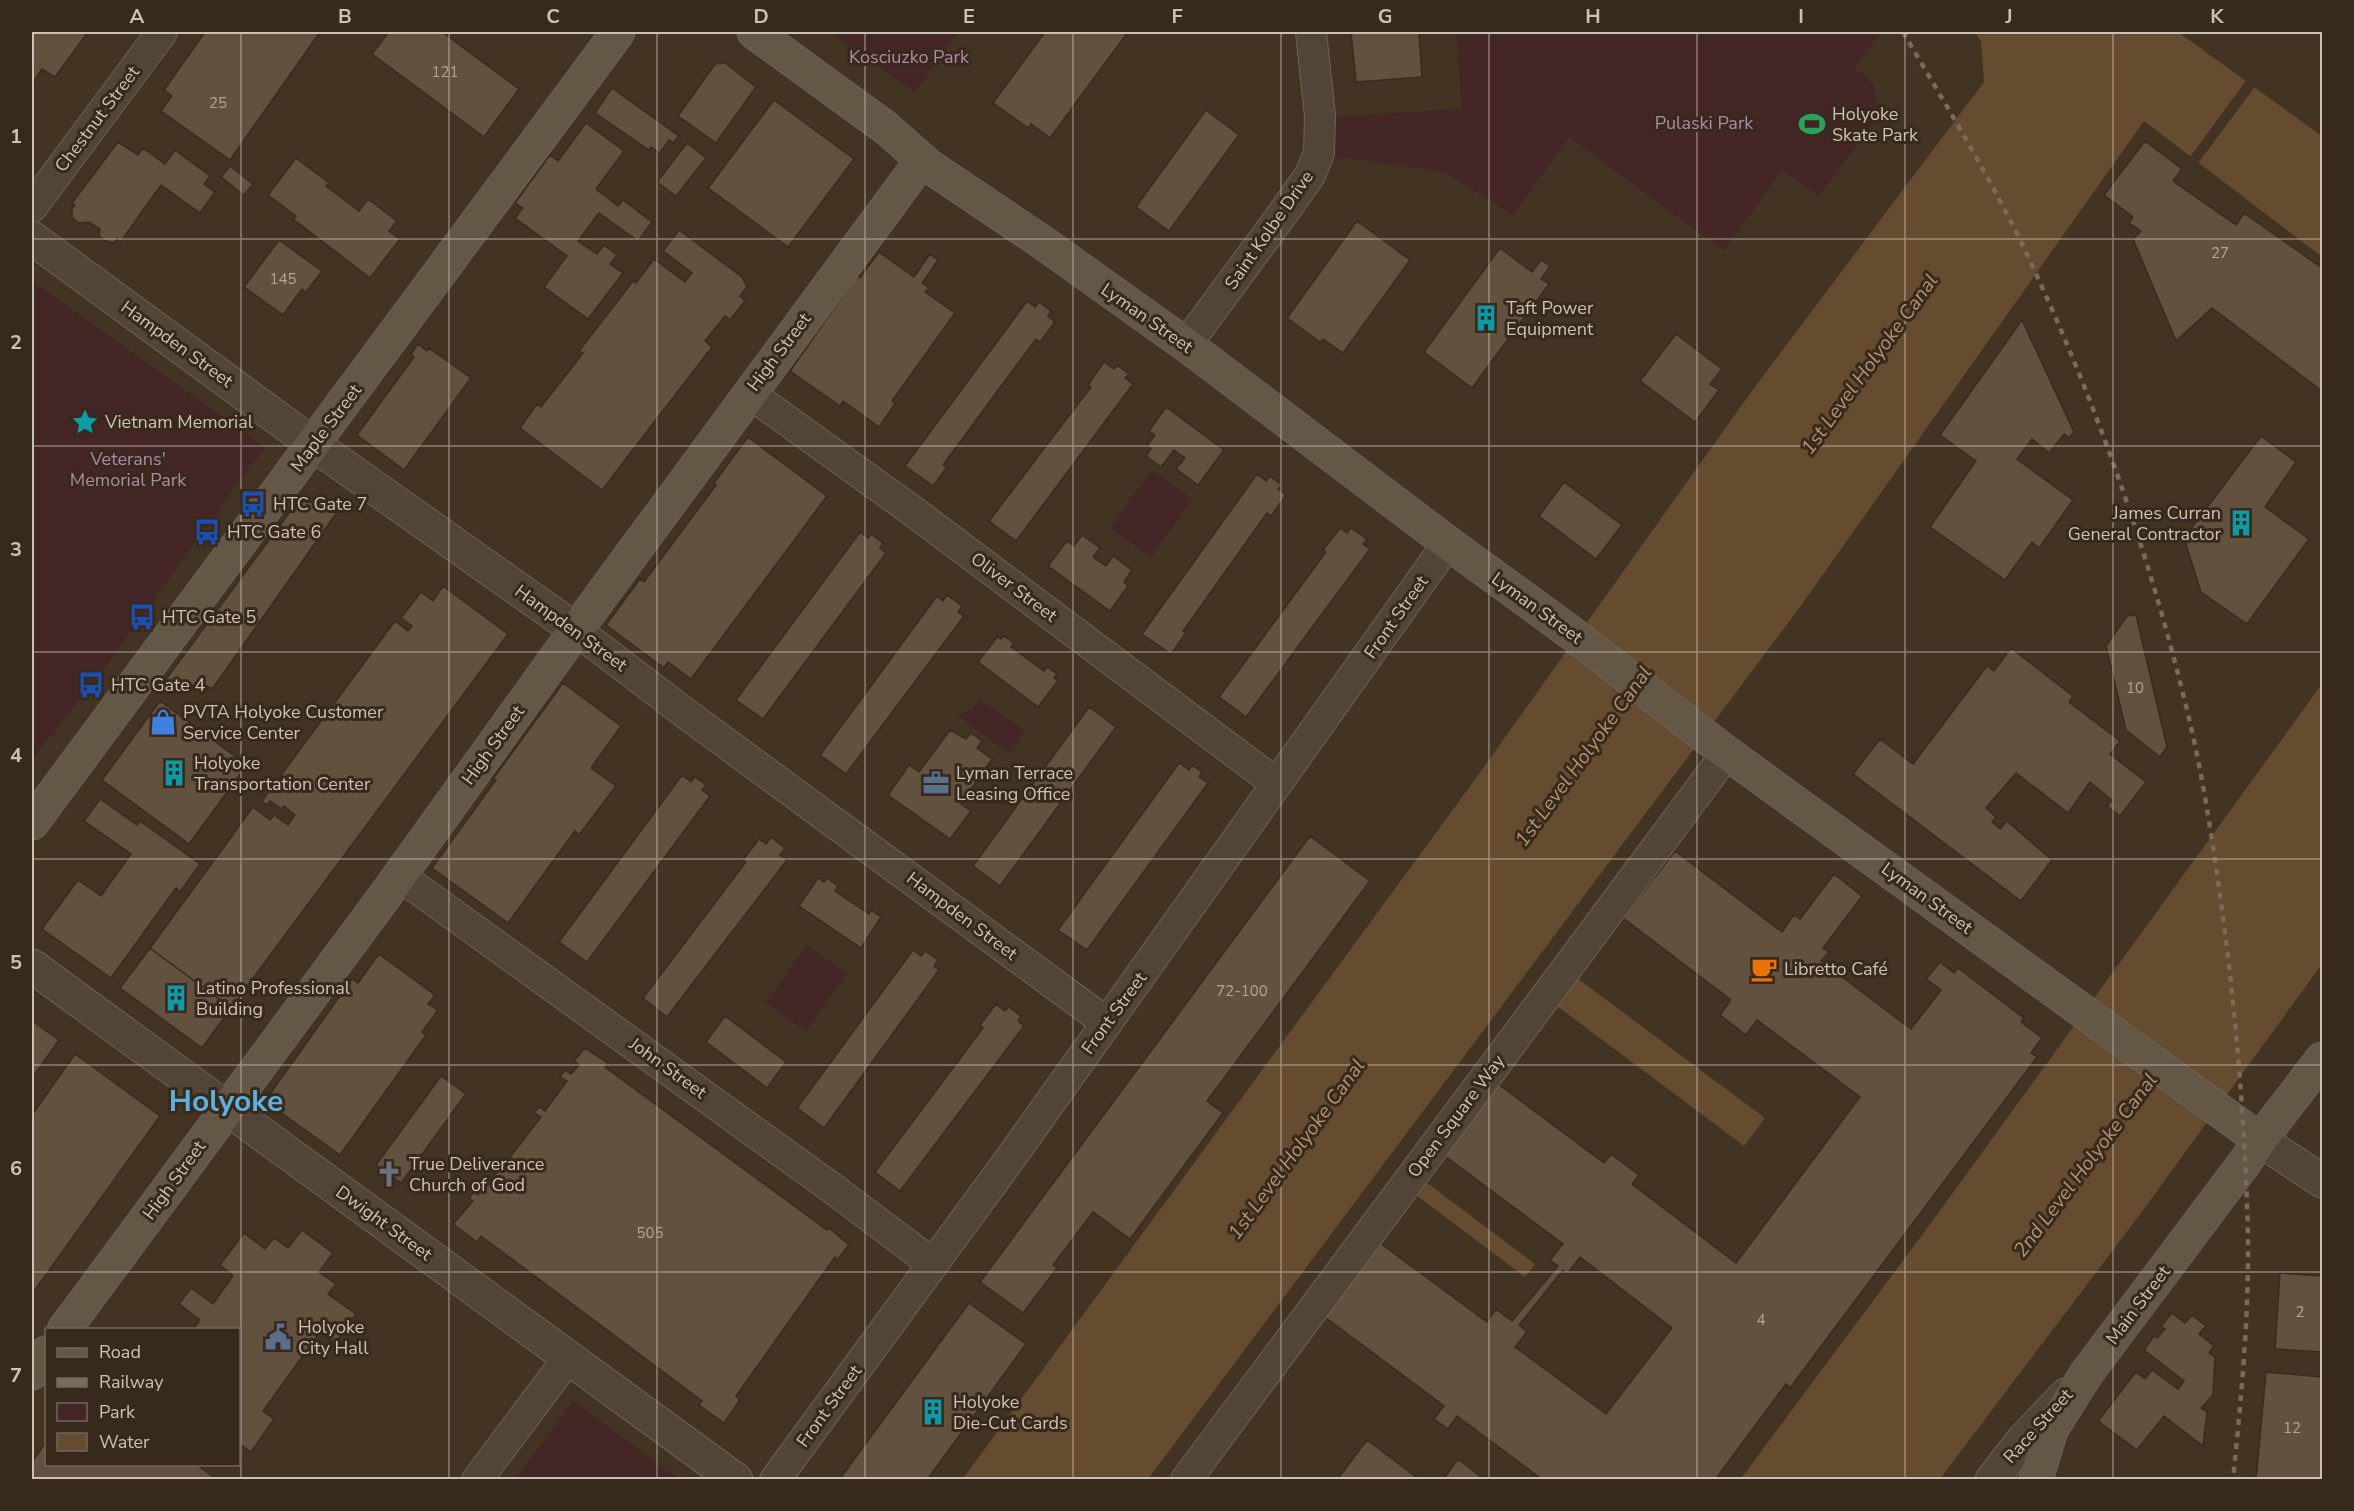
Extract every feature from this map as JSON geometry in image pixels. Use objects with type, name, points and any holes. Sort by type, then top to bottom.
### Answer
[{"type":"main road","name":"Maple Street","points":[[32,823],[618,32]]},
{"type":"main road","name":"Lyman Street","points":[[754,32],[886,128],[922,160],[1186,345],[1570,632],[1718,746],[2259,1140]]},
{"type":"main road","name":"High Street","points":[[65,1328],[400,876],[576,630],[922,160]]},
{"type":"main road","name":"Main Street","points":[[2036,1479],[2051,1430],[2086,1374],[2240,1169],[2259,1140],[2322,1059]]},
{"type":"main road","points":[[32,1373],[45,1354]]},
{"type":"street","name":"Chestnut Street","points":[[32,207],[162,32]]},
{"type":"street","name":"Saint Kolbe Drive","points":[[1186,345],[1310,175],[1319,153],[1320,116],[1311,32]]},
{"type":"street","name":"Hampden Street","points":[[32,238],[314,444],[576,630],[689,716],[1107,1023]]},
{"type":"street","name":"Oliver Street","points":[[749,393],[914,512],[1277,784]]},
{"type":"street","name":"Front Street","points":[[776,1479],[1107,1023],[1448,543]]},
{"type":"street","name":"Open Square Way","points":[[1185,1479],[1718,746]]},
{"type":"street","name":"John Street","points":[[400,876],[813,1174],[933,1264]]},
{"type":"street","name":"Dwight Street","points":[[32,966],[736,1479]]},
{"type":"street","name":"Lyman Street","points":[[2259,1140],[2322,1181]]},
{"type":"street","points":[[477,1479],[569,1357]]},
{"type":"street","name":"Race Street","points":[[1992,1479],[2023,1440],[2086,1374]]},
{"type":"green space","name":"Kosciuzko Park","points":[[829,32],[958,32],[915,92]]},
{"type":"green space","name":"Pulaski Park","points":[[1456,32],[1881,32],[1853,71],[1868,77],[1875,90],[1876,101],[1884,109],[1819,196],[1782,170],[1724,251],[1569,137],[1513,215],[1445,172],[1346,158],[1331,159],[1331,117],[1462,109]]},
{"type":"green space","name":"Veterans' Memorial Park","points":[[32,281],[266,448],[248,469],[100,674],[32,759]]},
{"type":"green space","points":[[1152,470],[1192,499],[1151,557],[1110,528]]},
{"type":"green space","points":[[978,698],[1025,731],[1009,754],[956,714],[970,710]]},
{"type":"green space","points":[[807,945],[847,974],[806,1031],[766,1003]]},
{"type":"green space","points":[[573,1401],[679,1479],[515,1479]]},
{"type":"water","name":"1st Level Holyoke Canal","points":[[1974,32],[2178,32],[2322,136],[2322,257],[2144,121],[1800,607],[1148,1479],[962,1480],[1476,778],[1754,388],[1984,82],[1981,41]]},
{"type":"water","name":"2nd Level Holyoke Canal","points":[[2322,684],[2322,964],[2144,1209],[1940,1479],[1740,1480],[1936,1216]]},
{"type":"water","points":[[1577,978],[1765,1118],[1744,1146],[1557,1006]]},
{"type":"water","points":[[1426,1182],[1535,1264],[1525,1277],[1416,1195]]},
{"type":"pier","points":[[2248,78],[2257,84],[2198,163],[2190,157]]},
{"type":"building","points":[[32,32],[88,32],[55,77],[42,69],[32,84]]},
{"type":"building","points":[[205,32],[320,32],[230,160],[161,111],[172,96],[164,90]]},
{"type":"building","points":[[389,32],[442,32],[519,89],[484,137],[372,54]]},
{"type":"building","points":[[1045,32],[1128,32],[1050,138],[1031,124],[1028,128],[993,103]]},
{"type":"building","points":[[1351,32],[1419,32],[1422,77],[1356,82]]},
{"type":"building","points":[[725,63],[756,87],[716,143],[678,116],[715,64]]},
{"type":"building","points":[[612,88],[679,136],[673,143],[669,140],[660,153],[651,147],[649,150],[595,113]]},
{"type":"building","points":[[774,100],[854,159],[788,247],[708,188]]},
{"type":"building","points":[[1206,110],[1239,135],[1169,231],[1136,207]]},
{"type":"building","points":[[586,123],[624,151],[596,189],[618,206],[623,200],[652,222],[638,241],[599,213],[578,241],[597,254],[604,245],[617,255],[610,264],[623,273],[588,319],[544,287],[567,256],[515,218],[523,208],[515,203],[550,155],[558,161]]},
{"type":"building","points":[[2145,141],[2182,169],[2173,181],[2236,225],[2244,213],[2322,268],[2322,391],[2212,308],[2176,341],[2133,239],[2141,231],[2129,223],[2133,217],[2104,195]]},
{"type":"building","points":[[118,142],[138,155],[143,148],[165,164],[175,150],[210,176],[204,184],[215,192],[200,213],[161,185],[121,241],[117,238],[114,243],[106,241],[99,236],[100,229],[89,222],[79,223],[72,217],[72,209],[75,205],[72,203]]},
{"type":"building","points":[[687,143],[706,158],[676,196],[657,182]]},
{"type":"building","points":[[296,158],[329,183],[326,186],[359,211],[368,199],[397,221],[389,231],[400,239],[370,278],[293,219],[296,216],[268,195]]},
{"type":"building","points":[[230,166],[253,184],[244,195],[221,177]]},
{"type":"building","points":[[1357,221],[1410,260],[1343,353],[1323,339],[1320,342],[1287,318]]},
{"type":"building","points":[[679,230],[742,277],[747,287],[740,296],[745,301],[730,320],[725,316],[705,341],[712,347],[602,490],[520,428],[537,404],[541,407],[583,353],[579,351],[633,281],[636,283],[654,259],[685,282],[692,273],[663,251]]},
{"type":"building","points":[[279,240],[322,271],[306,292],[302,289],[283,315],[244,287]]},
{"type":"building","name":"Taft Power Equipment","points":[[1500,248],[1532,272],[1541,260],[1550,266],[1541,279],[1549,284],[1472,388],[1424,352]]},
{"type":"building","points":[[879,252],[914,277],[930,254],[938,260],[922,283],[929,288],[925,292],[955,313],[892,401],[895,404],[879,427],[843,401],[840,406],[790,371],[857,276],[860,278]]},
{"type":"building","points":[[1027,301],[1035,307],[1039,302],[1051,311],[1048,316],[1055,322],[1040,342],[1036,339],[943,465],[947,467],[933,486],[905,466]]},
{"type":"building","points":[[2022,320],[2074,432],[2069,438],[2064,434],[2049,453],[2032,439],[2017,459],[2073,500],[2039,548],[2032,542],[2005,580],[1930,527],[1976,461],[1940,435]]},
{"type":"building","points":[[1676,334],[1722,369],[1710,384],[1719,390],[1695,422],[1640,381]]},
{"type":"building","points":[[418,344],[427,351],[429,348],[471,378],[404,470],[357,435],[414,357],[411,354]]},
{"type":"building","points":[[1104,362],[1114,369],[1117,365],[1129,374],[1125,378],[1133,384],[1016,541],[989,521],[1091,387],[1088,385]]},
{"type":"building","points":[[1166,407],[1224,450],[1198,485],[1176,469],[1185,458],[1174,450],[1161,467],[1146,456],[1151,449],[1147,446],[1155,435],[1149,431]]},
{"type":"building","name":"James Curran General Contractor","points":[[2261,436],[2296,462],[2265,507],[2309,539],[2247,624],[2201,592],[2184,538]]},
{"type":"building","points":[[748,437],[827,496],[691,679],[668,662],[664,668],[606,625],[640,579],[644,582],[716,485],[714,483]]},
{"type":"building","points":[[1257,474],[1266,481],[1270,476],[1282,485],[1278,489],[1286,495],[1271,516],[1267,513],[1183,631],[1186,633],[1171,654],[1142,634]]},
{"type":"building","points":[[1564,482],[1622,525],[1596,559],[1539,516]]},
{"type":"building","points":[[298,501],[342,505],[213,688],[164,682]]},
{"type":"building","points":[[1340,528],[1347,533],[1351,528],[1367,539],[1363,544],[1370,549],[1246,717],[1219,697],[1326,552],[1323,550]]},
{"type":"building","points":[[860,532],[868,538],[871,534],[883,543],[880,548],[886,553],[763,719],[736,700]]},
{"type":"building","points":[[1082,535],[1100,548],[1093,557],[1106,566],[1113,556],[1132,570],[1124,582],[1128,586],[1110,611],[1048,566],[1067,541],[1074,546]]},
{"type":"building","points":[[443,586],[508,634],[231,1008],[150,948],[253,807],[270,820],[274,815],[288,825],[295,815],[284,806],[282,809],[270,801],[267,805],[262,801],[395,621],[408,631],[412,626],[401,618],[421,592],[433,601]]},
{"type":"building","points":[[947,595],[962,606],[958,612],[964,616],[846,774],[820,755],[937,596],[943,601]]},
{"type":"building","points":[[2136,615],[2167,747],[2160,757],[2126,730],[2106,646],[2127,616]]},
{"type":"building","points":[[998,636],[1001,639],[1004,636],[1014,643],[1011,647],[1044,671],[1047,667],[1057,674],[1054,678],[1058,681],[1038,707],[978,662]]},
{"type":"building","points":[[2011,648],[2073,696],[2069,702],[2120,741],[2110,754],[2146,782],[2120,816],[2107,806],[2112,800],[2090,782],[2068,813],[2016,773],[1986,808],[1996,817],[1992,822],[2000,829],[2007,821],[2052,860],[2021,901],[1853,774],[1880,739],[1913,764],[1987,666],[1994,671]]},
{"type":"building","points":[[563,683],[621,726],[591,768],[616,786],[579,835],[575,831],[508,923],[432,868]]},
{"type":"building","name":"Holyoke Transportation Center","points":[[160,701],[247,765],[189,844],[102,780]]},
{"type":"building","points":[[1089,707],[1116,727],[1000,886],[973,866]]},
{"type":"building","name":"Lyman Terrace Leasing Office","points":[[950,730],[966,739],[971,733],[982,741],[977,748],[992,759],[961,804],[971,811],[950,839],[888,795],[909,765],[919,772]]},
{"type":"building","points":[[1179,763],[1189,770],[1192,765],[1202,772],[1199,777],[1208,783],[1087,950],[1058,930]]},
{"type":"building","points":[[682,775],[691,782],[695,777],[706,785],[702,790],[710,796],[587,962],[559,942]]},
{"type":"building","points":[[100,799],[137,825],[140,821],[200,864],[180,892],[176,888],[111,978],[42,929],[78,880],[101,896],[131,854],[84,821]]},
{"type":"building","points":[[1310,836],[1370,881],[1207,1101],[1223,1113],[1130,1239],[1093,1212],[1053,1265],[1057,1268],[1023,1313],[980,1282]]},
{"type":"building","points":[[771,837],[785,848],[780,855],[787,860],[667,1017],[643,998],[746,862],[743,860],[759,839],[766,844]]},
{"type":"building","points":[[1675,851],[1782,932],[1794,915],[1800,919],[1834,874],[1862,896],[1823,948],[1829,952],[1821,961],[1911,1029],[1941,990],[1926,979],[1940,962],[1954,973],[1958,968],[2024,1018],[2021,1022],[2042,1038],[2031,1053],[2037,1057],[1790,1388],[1786,1384],[1715,1480],[1543,1480],[1457,1416],[1448,1429],[1434,1419],[1444,1406],[1325,1317],[1380,1243],[1487,1322],[1496,1309],[1512,1321],[1558,1266],[1550,1260],[1563,1244],[1445,1156],[1498,1084],[1604,1163],[1611,1154],[1639,1175],[1632,1184],[1736,1263],[1860,1097],[1757,1020],[1746,1035],[1720,1015],[1731,1000],[1623,918]],"holes":[[[1580,1257],[1672,1328],[1606,1414],[1515,1347],[1527,1332],[1519,1325],[1563,1270],[1567,1274]]]},
{"type":"building","points":[[818,878],[824,882],[827,878],[838,886],[835,891],[869,914],[871,910],[881,917],[861,948],[799,906]]},
{"type":"building","name":"Latino Professional Building","points":[[150,948],[231,1008],[202,1048],[120,988]]},
{"type":"building","points":[[913,950],[921,956],[925,951],[938,960],[934,966],[939,970],[824,1128],[797,1108]]},
{"type":"building","points":[[379,954],[435,995],[428,1004],[438,1010],[422,1032],[426,1035],[340,1155],[265,1101],[352,979],[358,983]]},
{"type":"building","points":[[996,1004],[1005,1011],[1009,1007],[1021,1016],[1018,1021],[1024,1026],[900,1191],[875,1172],[983,1028],[980,1025]]},
{"type":"building","points":[[725,1016],[786,1062],[767,1088],[706,1042]]},
{"type":"building","points":[[32,1021],[59,1040],[32,1078]]},
{"type":"building","points":[[585,1048],[608,1063],[605,1067],[827,1230],[829,1228],[849,1245],[838,1259],[835,1257],[736,1396],[740,1400],[724,1423],[699,1405],[702,1401],[481,1236],[477,1242],[453,1224],[473,1201],[469,1198],[474,1192],[478,1195],[503,1165],[498,1161],[503,1156],[508,1160],[541,1117],[534,1113],[539,1107],[545,1111],[567,1081],[560,1077],[565,1070],[571,1074],[579,1065],[574,1061]]},
{"type":"building","points":[[75,1054],[160,1116],[32,1294],[32,1115]]},
{"type":"building","points":[[441,1076],[466,1094],[401,1183],[376,1165]]},
{"type":"building","name":"Holyoke City Hall","points":[[302,1230],[333,1253],[319,1272],[336,1284],[328,1294],[356,1314],[335,1343],[320,1332],[263,1411],[274,1419],[251,1452],[240,1444],[240,1328],[194,1328],[200,1320],[179,1304],[191,1288],[213,1304],[233,1276],[220,1265],[244,1233],[265,1249],[274,1238],[288,1248]]},
{"type":"building","points":[[2280,1273],[2322,1276],[2322,1352],[2275,1349]]},
{"type":"building","name":"Holyoke Die-Cut Cards","points":[[969,1303],[1026,1344],[927,1480],[839,1480]]},
{"type":"building","points":[[2172,1313],[2185,1323],[2192,1315],[2206,1326],[2199,1334],[2214,1346],[2209,1353],[2215,1357],[2213,1395],[2201,1408],[2207,1412],[2203,1446],[2164,1416],[2137,1450],[2098,1421],[2136,1372],[2145,1379],[2152,1370],[2178,1389],[2184,1381],[2144,1350],[2154,1336],[2157,1338],[2165,1329],[2161,1326]]},
{"type":"building","points":[[2266,1372],[2322,1377],[2322,1480],[2256,1480]]},
{"type":"building","points":[[1367,1440],[1420,1480],[1337,1480]]},
{"type":"building","points":[[45,1443],[45,1466],[199,1466],[217,1480],[32,1480],[32,1462]]},
{"type":"building","points":[[1458,1459],[1485,1480],[1443,1480]]},
{"type":"railway","points":[[1903,32],[1974,153],[2007,215],[2060,329],[2101,431],[2138,535],[2189,717],[2207,810],[2224,925],[2238,1058],[2244,1148],[2248,1237],[2246,1328],[2233,1480]]},
{"type":"place","name":"Holyoke Skate Park","points":[[1812,124]]},
{"type":"place","name":"Taft Power Equipment","points":[[1486,318]]},
{"type":"place","name":"Vietnam Memorial","points":[[85,422]]},
{"type":"place","name":"HTC Gate 7","points":[[253,504]]},
{"type":"place","name":"James Curran General Contractor","points":[[2241,523]]},
{"type":"place","name":"HTC Gate 6","points":[[207,532]]},
{"type":"place","name":"HTC Gate 5","points":[[142,617]]},
{"type":"place","name":"HTC Gate 4","points":[[91,685]]},
{"type":"place","name":"PVTA Holyoke Customer Service Center","points":[[163,722]]},
{"type":"place","name":"Holyoke Transportation Center","points":[[174,773]]},
{"type":"place","name":"Lyman Terrace Leasing Office","points":[[936,783]]},
{"type":"place","name":"Libretto Café","points":[[1764,969]]},
{"type":"place","name":"Latino Professional Building","points":[[176,998]]},
{"type":"place","name":"True Deliverance Church of God","points":[[389,1174]]},
{"type":"place","name":"Holyoke City Hall","points":[[278,1337]]},
{"type":"place","name":"Holyoke Die-Cut Cards","points":[[933,1412]]},
{"type":"district","name":"Holyoke","points":[[226,1101]]}]
